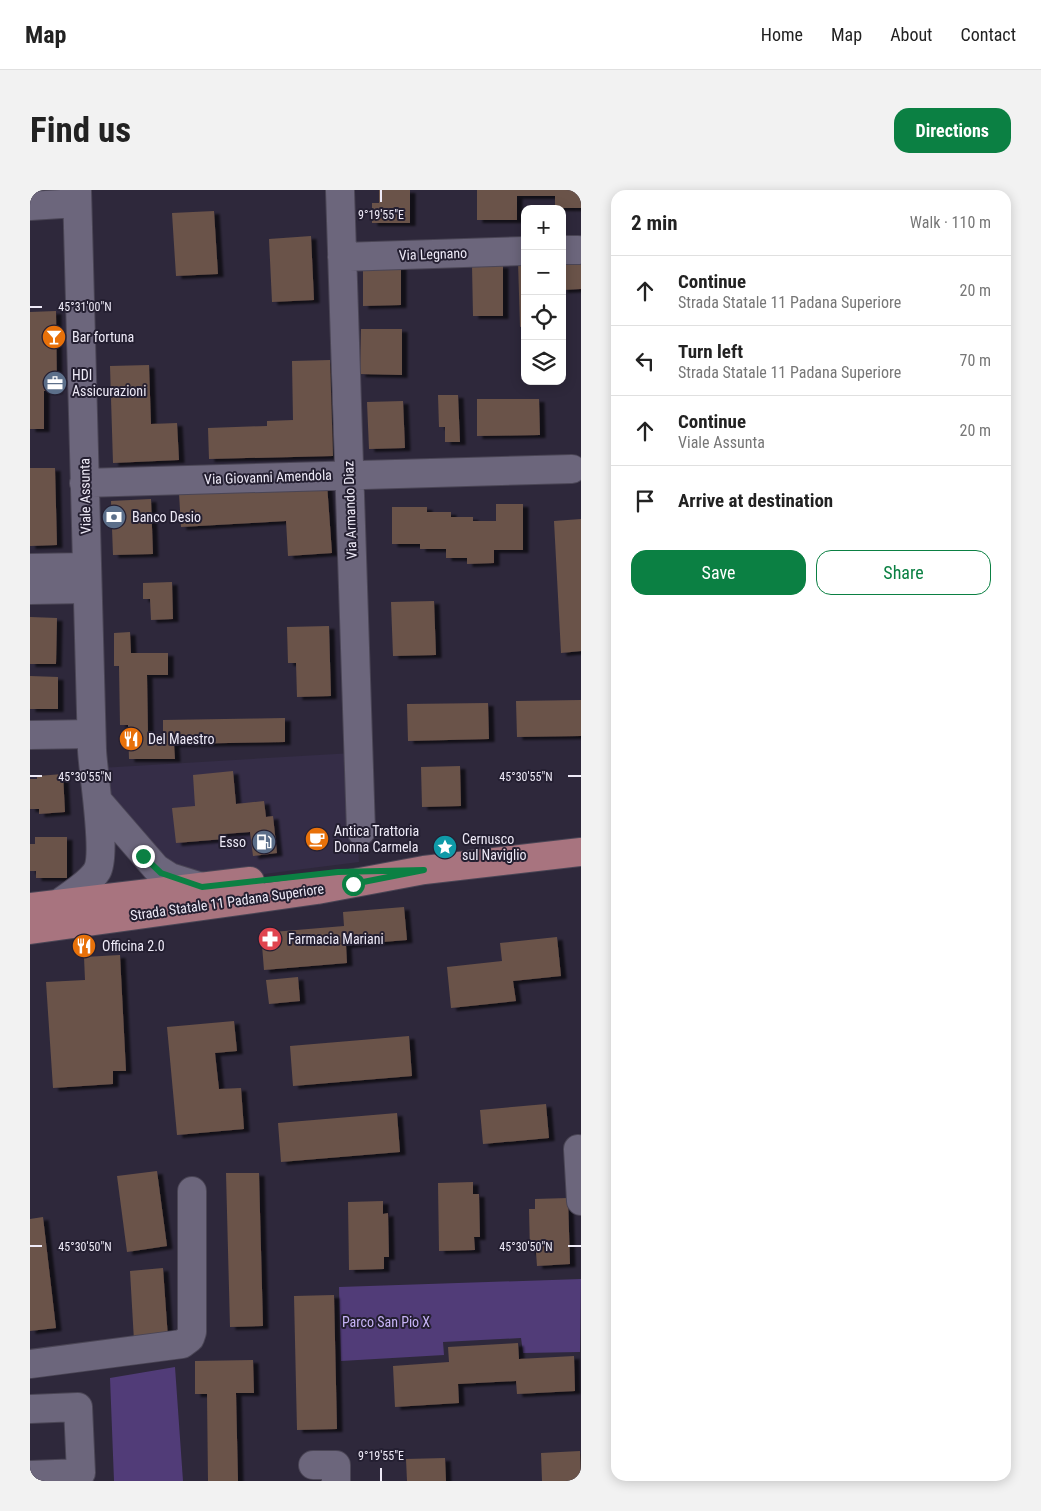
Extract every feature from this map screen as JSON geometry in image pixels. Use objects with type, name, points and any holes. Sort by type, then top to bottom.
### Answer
[{"type":"main road","name":"Strada Statale 11 Padana Superiore","points":[[30,930],[317,890],[424,870],[581,852]]},
{"type":"main road","name":"Strada Statale 11 Padana Superiore","points":[[30,907],[338,872],[424,870]]},
{"type":"street","name":"Via Armando Diaz","points":[[340,190],[361,831]]},
{"type":"street","points":[[30,206],[77,197]]},
{"type":"street","name":"Viale Assunta","points":[[58,904],[87,882],[99,866],[98,801],[91,734],[77,197]]},
{"type":"street","name":"Via Legnano","points":[[342,257],[521,252]]},
{"type":"street","name":"Via Giovanni Amendola","points":[[84,483],[572,469]]},
{"type":"street","points":[[30,568],[87,578]]},
{"type":"street","points":[[30,590],[87,578]]},
{"type":"street","points":[[30,735],[91,734]]},
{"type":"street","points":[[98,801],[156,868],[175,879],[202,887]]},
{"type":"street","points":[[578,1149],[581,1201]]},
{"type":"street","points":[[30,1364],[182,1344],[190,1338],[192,1332],[192,1191]]},
{"type":"street","points":[[30,1409],[78,1408],[81,1473],[30,1475]]},
{"type":"street","points":[[313,1465],[336,1465],[336,1481]]},
{"type":"shaded area","points":[[353,753],[359,862],[201,882],[171,874],[104,797],[100,768]]},
{"type":"green space","name":"Parco San Pio X","points":[[581,1279],[580,1352],[523,1353],[521,1338],[443,1342],[444,1355],[341,1361],[339,1287]]},
{"type":"green space","points":[[175,1367],[183,1481],[114,1481],[110,1378]]},
{"type":"building","points":[[379,190],[410,190],[410,223],[372,223],[372,203],[379,203]]},
{"type":"building","points":[[477,190],[581,190],[581,208],[566,208],[566,205],[555,205],[555,196],[517,196],[517,220],[477,220]]},
{"type":"building","points":[[214,211],[218,274],[176,276],[172,213]]},
{"type":"building","points":[[311,236],[314,300],[272,302],[269,239]]},
{"type":"building","points":[[566,259],[581,259],[581,289],[566,290]]},
{"type":"building","points":[[518,261],[521,261],[520,327]]},
{"type":"building","points":[[472,265],[503,265],[503,316],[473,316]]},
{"type":"building","points":[[363,266],[401,266],[401,305],[363,306]]},
{"type":"building","points":[[56,311],[57,391],[44,391],[44,429],[30,429],[30,312]]},
{"type":"building","points":[[361,329],[402,329],[402,375],[360,374]]},
{"type":"building","points":[[330,360],[333,456],[209,459],[208,428],[267,426],[267,421],[293,420],[292,361]]},
{"type":"building","points":[[149,365],[151,424],[177,423],[179,460],[113,463],[110,366]]},
{"type":"building","points":[[438,395],[458,395],[460,442],[445,442],[445,427],[439,427]]},
{"type":"building","points":[[477,399],[539,399],[540,435],[477,436]]},
{"type":"building","points":[[403,401],[405,448],[369,449],[367,402]]},
{"type":"building","points":[[30,468],[55,468],[57,545],[30,546]]},
{"type":"building","points":[[327,484],[332,553],[288,556],[286,521],[181,527],[179,493]]},
{"type":"building","points":[[151,499],[153,554],[113,555],[111,501]]},
{"type":"building","points":[[496,504],[523,504],[523,550],[494,550],[494,563],[467,564],[467,558],[446,558],[446,549],[420,549],[420,544],[392,544],[392,507],[427,507],[427,512],[451,512],[451,517],[473,517],[473,521],[496,521]]},
{"type":"building","points":[[581,519],[581,651],[561,653],[554,521]]},
{"type":"building","points":[[172,582],[173,619],[151,620],[150,599],[143,599],[143,583]]},
{"type":"building","points":[[434,601],[436,655],[393,656],[391,602]]},
{"type":"building","points":[[30,617],[57,618],[56,664],[30,664]]},
{"type":"building","points":[[329,626],[331,696],[297,697],[296,663],[288,663],[287,627]]},
{"type":"building","points":[[130,632],[131,653],[168,653],[168,675],[147,675],[148,734],[163,734],[163,720],[285,718],[285,742],[174,744],[175,759],[129,759],[128,725],[120,725],[119,666],[114,666],[114,633]]},
{"type":"building","points":[[30,676],[58,677],[58,709],[30,709]]},
{"type":"building","points":[[581,700],[581,736],[517,737],[516,701]]},
{"type":"building","points":[[488,703],[489,739],[408,741],[407,704]]},
{"type":"building","points":[[460,766],[461,806],[422,807],[421,767]]},
{"type":"building","points":[[233,771],[236,804],[264,801],[266,817],[273,816],[277,853],[253,856],[250,832],[224,834],[224,839],[176,843],[172,808],[195,806],[193,775]]},
{"type":"building","points":[[63,774],[65,812],[39,814],[39,809],[30,809],[30,779],[37,779],[37,776]]},
{"type":"building","points":[[35,837],[67,837],[67,878],[36,878],[36,871],[30,871],[30,844],[35,844]]},
{"type":"building","points":[[404,907],[407,940],[346,945],[347,963],[264,970],[261,933],[344,926],[343,912]]},
{"type":"building","points":[[557,937],[561,976],[513,981],[516,1001],[451,1008],[447,967],[502,961],[500,943]]},
{"type":"building","points":[[120,955],[126,1071],[113,1071],[113,1084],[53,1088],[46,982],[85,980],[84,957]]},
{"type":"building","points":[[298,977],[300,1001],[269,1004],[266,980]]},
{"type":"building","points":[[234,1021],[237,1051],[215,1053],[219,1089],[241,1088],[244,1129],[177,1135],[167,1027]]},
{"type":"building","points":[[409,1036],[412,1076],[293,1086],[290,1046]]},
{"type":"building","points":[[546,1104],[549,1138],[483,1144],[480,1110]]},
{"type":"building","points":[[397,1113],[400,1152],[281,1162],[278,1123]]},
{"type":"building","points":[[157,1171],[167,1246],[127,1252],[117,1176]]},
{"type":"building","points":[[226,1173],[259,1173],[263,1326],[230,1327]]},
{"type":"building","points":[[473,1182],[473,1194],[479,1194],[480,1237],[474,1237],[475,1250],[439,1251],[438,1183]]},
{"type":"building","points":[[568,1198],[570,1264],[537,1266],[536,1252],[530,1252],[529,1209],[535,1209],[535,1199]]},
{"type":"building","points":[[383,1201],[383,1214],[388,1213],[389,1257],[384,1257],[384,1269],[349,1270],[348,1202]]},
{"type":"building","points":[[43,1217],[56,1328],[30,1331],[30,1219]]},
{"type":"building","points":[[163,1268],[168,1338],[134,1341],[130,1271]]},
{"type":"building","points":[[334,1295],[337,1429],[297,1430],[294,1296]]},
{"type":"building","points":[[518,1343],[519,1359],[574,1356],[575,1391],[517,1394],[516,1381],[458,1384],[459,1403],[395,1407],[393,1366],[449,1362],[448,1347]]},
{"type":"building","points":[[253,1360],[254,1393],[236,1393],[238,1481],[208,1481],[207,1394],[195,1394],[195,1361]]},
{"type":"building","points":[[580,1451],[581,1481],[542,1481],[541,1453]]},
{"type":"building","points":[[445,1458],[446,1481],[407,1481],[406,1459]]},
{"type":"place","name":"Bar fortuna","points":[[54,337]]},
{"type":"place","name":"HDI Assicurazioni","points":[[55,383]]},
{"type":"place","name":"Banco Desio","points":[[114,517]]},
{"type":"place","name":"Del Maestro","points":[[131,739]]},
{"type":"place","name":"Antica Trattoria Donna Carmela","points":[[317,839]]},
{"type":"place","name":"Esso","points":[[264,842]]},
{"type":"place","name":"Cernusco sul Naviglio","points":[[445,847]]},
{"type":"place","name":"Farmacia Mariani","points":[[270,939]]},
{"type":"place","name":"Officina 2.0","points":[[84,946]]},
{"type":"route","points":[[143,856],[161,873],[202,887],[307,874],[368,870],[424,870],[353,884]]}]
